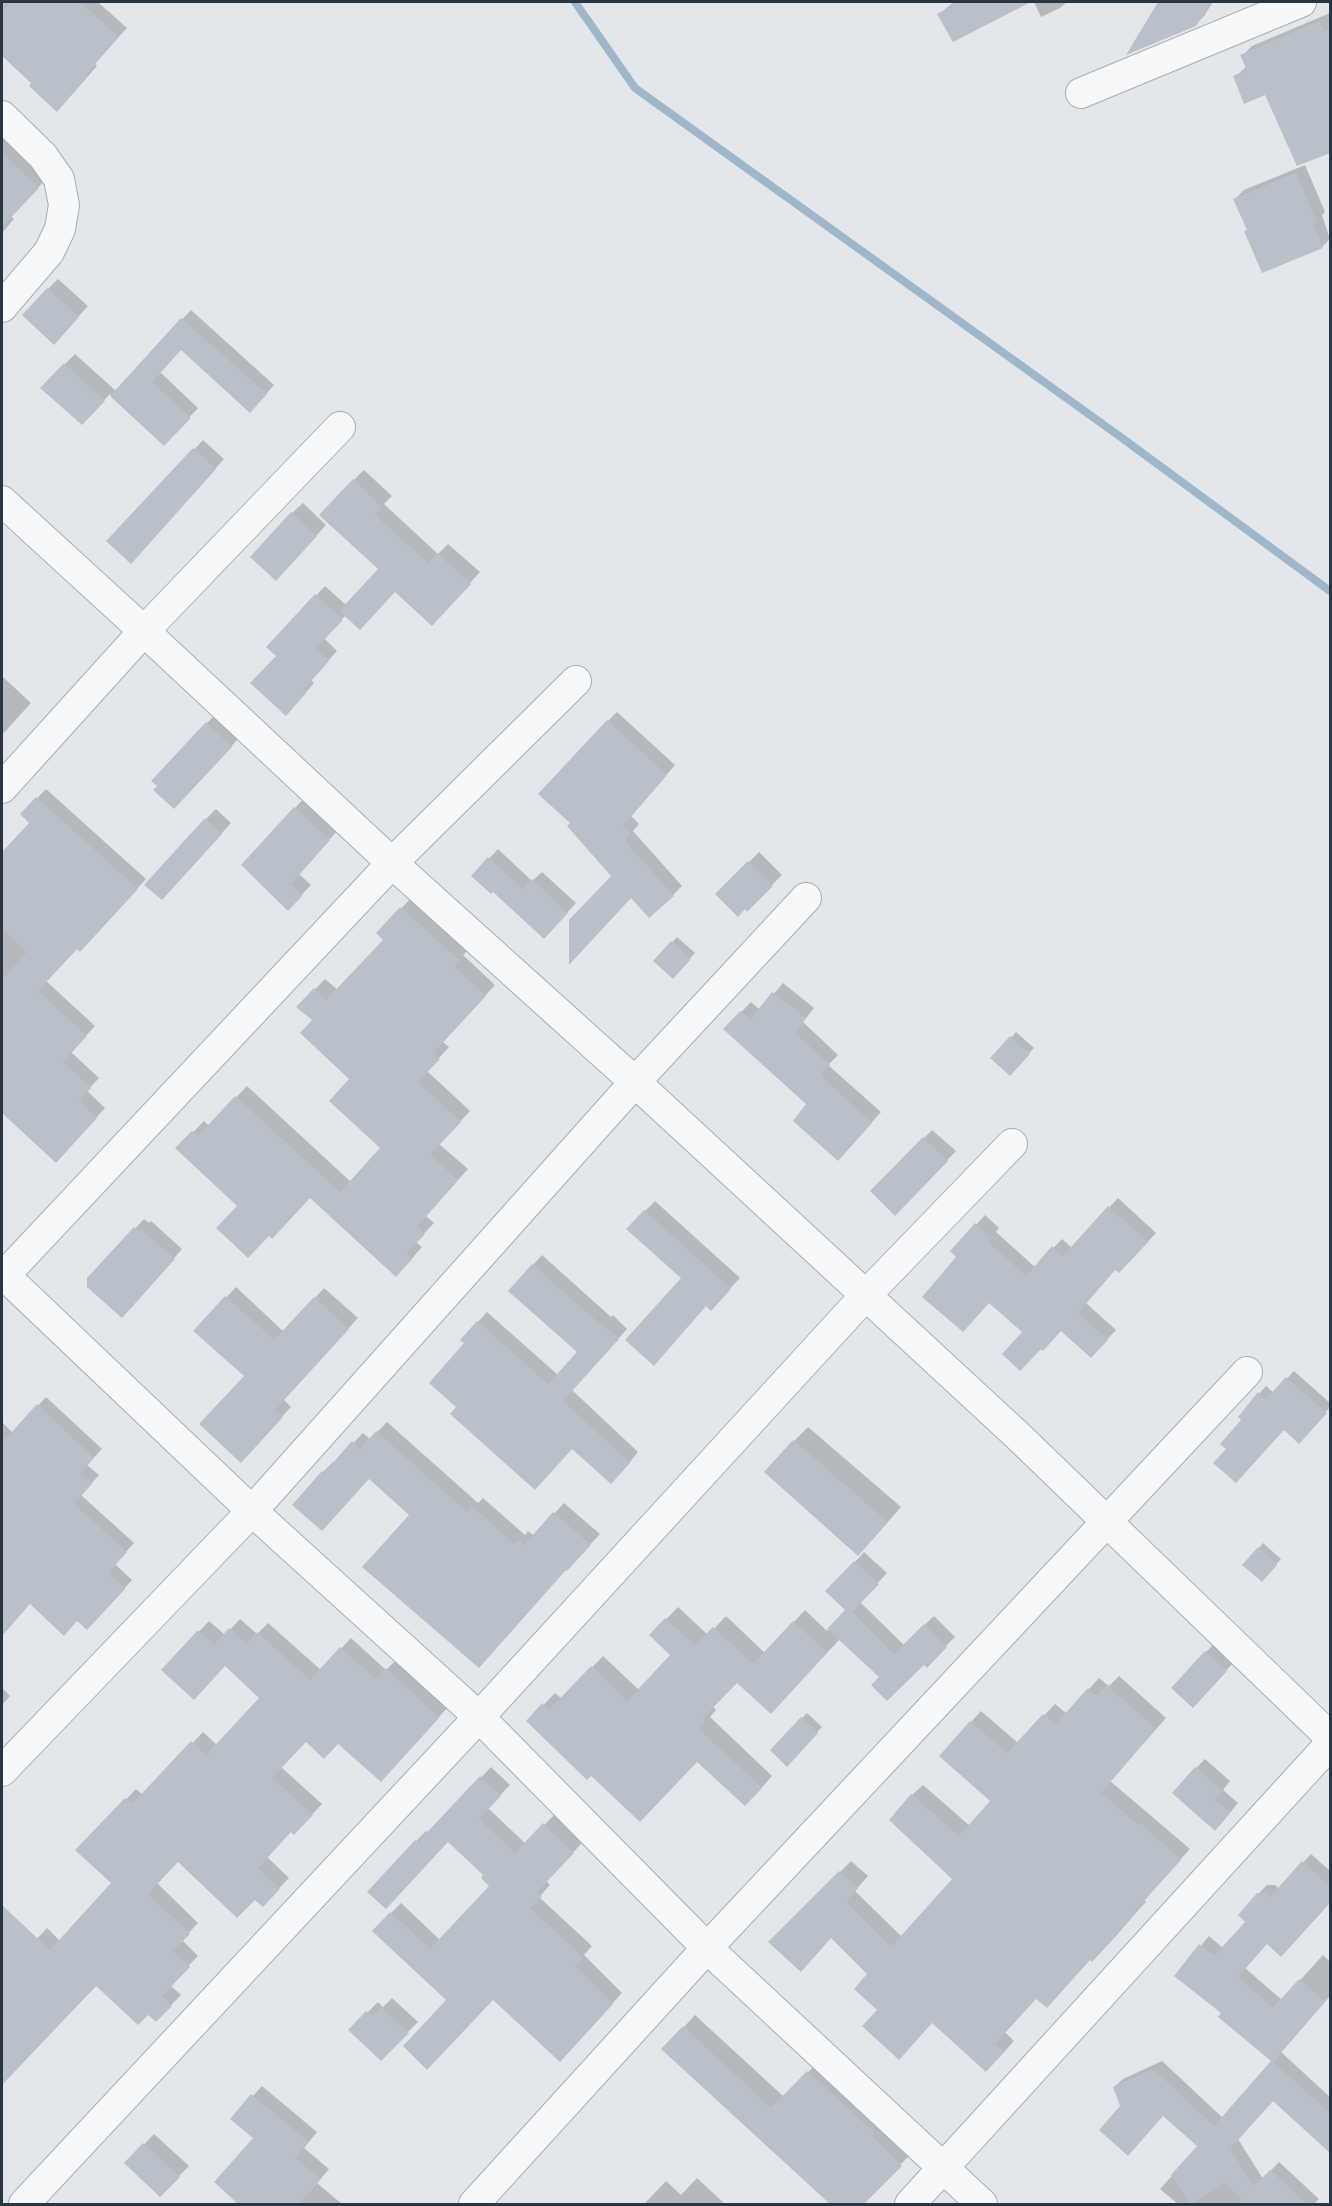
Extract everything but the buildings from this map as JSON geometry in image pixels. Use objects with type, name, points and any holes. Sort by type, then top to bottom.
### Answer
[{"type":"street","points":[[1081,93],[1301,2]]},
{"type":"street","points":[[2,116],[43,156],[59,179],[64,205],[60,229],[49,252],[2,307]]},
{"type":"street","points":[[2,788],[144,631],[340,428]]},
{"type":"street","points":[[2,501],[392,863],[635,1082],[1017,1435],[1330,1737]]},
{"type":"street","points":[[576,681],[392,863],[2,1276],[252,1511],[479,1717],[708,1948],[982,2205]]},
{"type":"street","points":[[2,1771],[252,1511],[635,1082],[806,898]]},
{"type":"street","points":[[24,2205],[479,1717],[865,1296],[1012,1144]]},
{"type":"street","points":[[474,2205],[708,1948],[1247,1372]]},
{"type":"street","points":[[910,2205],[1330,1744]]},
{"type":"waterway","points":[[575,2],[635,88],[1122,438],[1330,591]]}]
